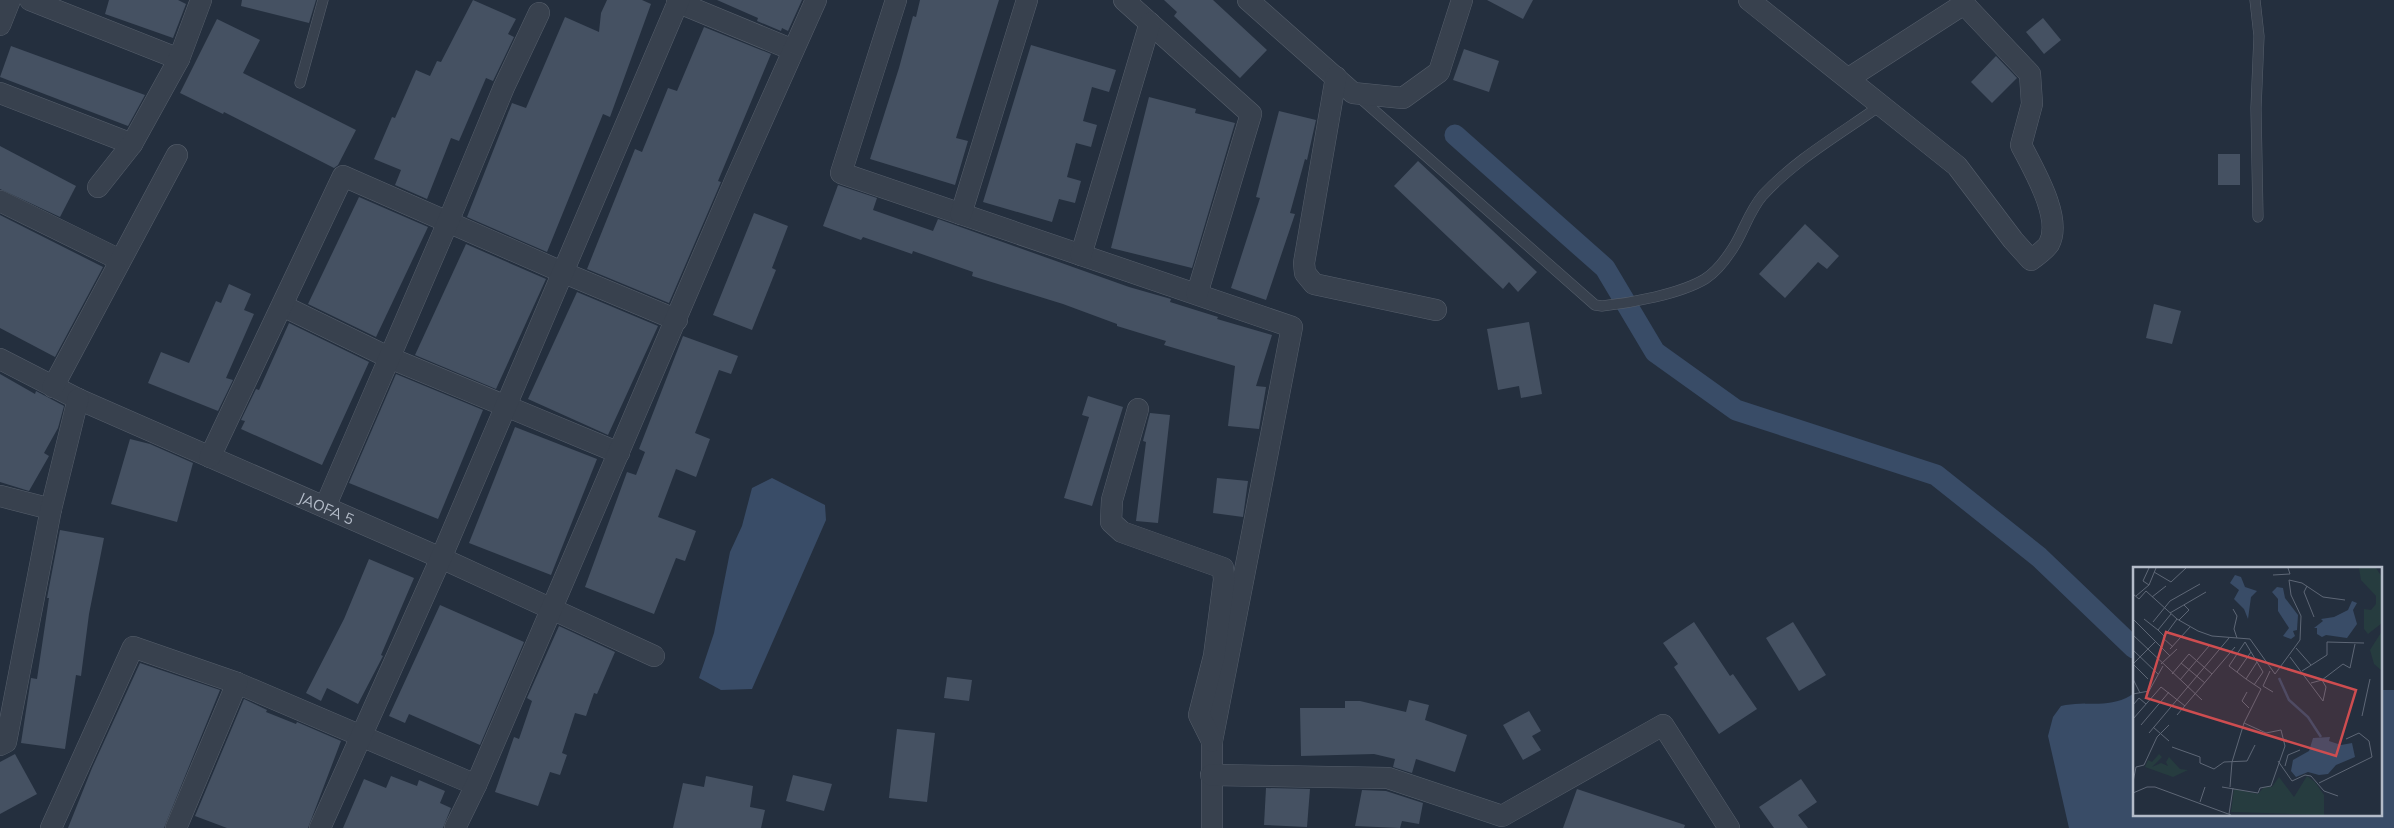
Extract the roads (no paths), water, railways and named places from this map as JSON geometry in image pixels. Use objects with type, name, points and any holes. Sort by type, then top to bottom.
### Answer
[{"type":"street","points":[[0,25],[10,0]]},
{"type":"street","points":[[30,0],[179,59]]},
{"type":"street","points":[[98,187],[132,144],[179,59],[201,0]]},
{"type":"street","points":[[455,828],[476,785],[816,0]]},
{"type":"street","points":[[896,0],[841,173],[1292,327],[1212,741],[1212,828]]},
{"type":"street","points":[[961,214],[1028,0]]},
{"type":"street","points":[[1124,0],[1251,114],[1197,294]]},
{"type":"street","points":[[1248,0],[1353,93],[1403,98],[1440,72],[1462,0]]},
{"type":"street","points":[[1750,0],[1849,78],[1882,104],[1956,166],[2013,240],[2031,260],[2048,245],[2052,228],[2044,191],[2021,145],[2032,104],[2030,74],[1966,2],[1849,78]]},
{"type":"street","points":[[320,828],[441,558],[678,1],[793,50]]},
{"type":"street","points":[[325,507],[504,87],[539,13]]},
{"type":"street","points":[[1081,255],[1150,23]]},
{"type":"street","points":[[1336,77],[1304,262],[1305,274],[1314,284],[1436,310]]},
{"type":"street","points":[[0,93],[132,144]]},
{"type":"street","points":[[53,388],[177,155]]},
{"type":"street","points":[[210,457],[283,306],[342,176],[677,320]]},
{"type":"street","points":[[0,201],[120,260]]},
{"type":"street","points":[[283,306],[390,358],[619,453]]},
{"type":"street","name":"JAOFA 5","points":[[0,359],[53,388],[441,558],[654,656]]},
{"type":"street","points":[[0,745],[6,742],[51,509],[78,399]]},
{"type":"street","points":[[1138,409],[1112,500],[1111,522],[1122,532],[1223,568],[1224,580],[1214,656],[1199,715],[1212,741]]},
{"type":"street","points":[[0,496],[51,509]]},
{"type":"street","points":[[51,828],[133,647],[237,683],[361,734],[476,785]]},
{"type":"street","points":[[176,828],[237,683]]},
{"type":"street","points":[[1211,775],[1388,778],[1502,816],[1662,725],[1729,828]]},
{"type":"lane","points":[[300,83],[323,0]]},
{"type":"lane","points":[[2254,0],[2259,36],[2256,108],[2258,217]]},
{"type":"lane","points":[[1353,93],[1596,305],[1612,305],[1665,295],[1705,279],[1722,263],[1734,247],[1745,222],[1762,196],[1788,172],[1882,104]]},
{"type":"water","points":[[772,478],[825,505],[826,520],[752,689],[721,690],[699,678],[714,633],[730,552],[742,526],[752,488]]},
{"type":"water","points":[[2382,690],[2394,690],[2394,828],[2069,828],[2048,736],[2053,717],[2061,706],[2108,703],[2126,698],[2133,694],[2133,816],[2382,816]]},
{"type":"waterway","points":[[1455,135],[1605,268],[1655,352],[1736,410],[1936,475],[2039,557],[2133,647]]}]
